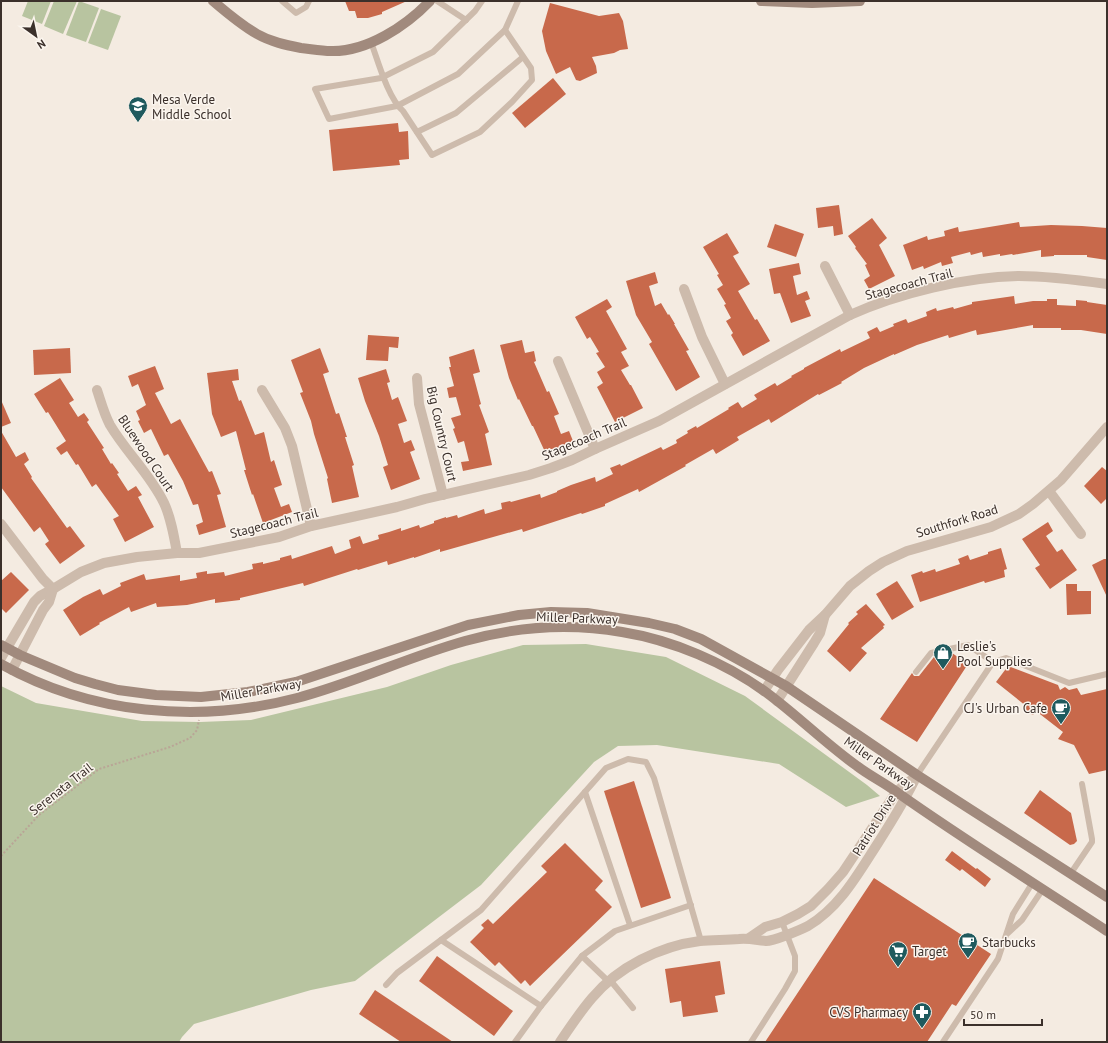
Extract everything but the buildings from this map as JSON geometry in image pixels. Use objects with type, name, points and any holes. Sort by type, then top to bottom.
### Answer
[{"type":"street","points":[[214,1],[233,19],[259,35],[288,46],[333,52],[365,45],[395,30],[430,1]]},
{"type":"street","points":[[761,1],[812,3],[860,1]]},
{"type":"street","points":[[825,266],[850,315]]},
{"type":"street","name":"Stagecoach Trail","points":[[1,658],[4,647],[40,596],[81,572],[104,563],[137,557],[178,553],[199,553],[279,537],[311,526],[529,475],[572,460],[595,448],[659,421],[850,315],[912,293],[959,283],[1019,276],[1056,278],[1107,284]]},
{"type":"street","points":[[684,289],[702,337],[725,384]]},
{"type":"street","points":[[558,361],[595,448]]},
{"type":"street","name":"Big Country Court","points":[[417,378],[419,404],[443,496]]},
{"type":"street","name":"Bluewood Court","points":[[97,390],[110,426],[151,480],[164,502],[168,512],[178,553]]},
{"type":"street","points":[[262,390],[285,428],[292,446],[311,526]]},
{"type":"street","name":"Southfork Road","points":[[764,691],[810,630],[825,616],[850,586],[869,571],[883,562],[918,547],[992,527],[1019,514],[1061,480],[1107,427]]},
{"type":"street","points":[[1049,491],[1081,534]]},
{"type":"street","points":[[1,524],[53,589],[49,602],[12,670]]},
{"type":"street","name":"Miller Parkway","points":[[4,647],[74,678],[118,690],[156,695],[201,697],[269,689],[296,682],[460,627],[519,615],[545,613],[587,613],[649,623],[675,629],[701,639],[787,686],[917,775],[1008,834],[1072,873],[1107,897]]},
{"type":"street","name":"Southfork Road","points":[[777,701],[820,633],[825,616]]},
{"type":"street","name":"Miller Parkway","points":[[1,664],[52,687],[108,704],[168,712],[225,711],[297,698],[466,641],[489,635],[526,629],[560,627],[596,628],[622,632],[681,648],[720,665],[764,691],[856,766],[897,791],[1107,931]]},
{"type":"street","name":"Patriot Drive","points":[[749,938],[765,927],[782,922],[811,906],[843,872],[897,791],[917,775]]},
{"type":"street","name":"Patriot Drive","points":[[560,1042],[593,997],[610,981],[645,958],[669,948],[701,941],[749,938],[767,941],[787,935],[808,926],[829,910],[843,896],[906,798],[917,775]]},
{"type":"lane","points":[[282,1],[296,13],[306,7],[309,1]]},
{"type":"lane","points":[[437,1],[466,20]]},
{"type":"lane","points":[[482,1],[475,11],[433,52],[384,77],[315,89],[329,118],[397,106],[458,74],[505,30],[518,1]]},
{"type":"lane","points":[[371,42],[397,106],[403,111],[432,155],[480,132],[512,102],[532,80],[531,68],[505,30]]},
{"type":"lane","points":[[417,132],[456,112],[523,57]]},
{"type":"lane","points":[[26,616],[37,622]]},
{"type":"lane","points":[[916,672],[931,653],[968,645],[993,662]]},
{"type":"lane","points":[[796,648],[807,655]]},
{"type":"lane","points":[[917,775],[993,662],[1006,658],[1069,682],[1107,674]]},
{"type":"lane","points":[[386,985],[397,973],[481,910],[606,768],[628,759],[646,762],[654,778],[701,941]]},
{"type":"lane","points":[[1072,873],[1092,842],[1082,784]]},
{"type":"lane","points":[[585,792],[630,925]]},
{"type":"lane","points":[[944,1042],[998,958],[1013,914],[1033,882]]},
{"type":"lane","points":[[1006,934],[1022,920],[1043,889]]},
{"type":"lane","points":[[515,1042],[541,1006],[582,956],[615,931],[691,905]]},
{"type":"lane","points":[[750,1042],[795,971],[795,956],[782,922]]},
{"type":"lane","points":[[441,940],[541,1006]]},
{"type":"lane","points":[[582,956],[610,981],[633,1008]]},
{"type":"path","name":"Serenata Trail","points":[[1,856],[40,815],[99,769],[170,747],[190,738],[197,730],[199,719]]},
{"type":"green space","points":[[28,1],[51,1],[42,24],[22,16]]},
{"type":"green space","points":[[54,1],[77,1],[63,34],[44,26]]},
{"type":"green space","points":[[79,1],[99,8],[86,42],[66,35]]},
{"type":"green space","points":[[101,9],[121,16],[108,50],[88,43]]},
{"type":"green space","points":[[586,644],[666,657],[745,696],[880,796],[846,807],[779,764],[657,745],[618,746],[594,762],[481,885],[355,981],[311,990],[194,1024],[179,1042],[1,1042],[1,686],[36,703],[142,721],[200,722],[251,720],[387,687],[451,665],[523,645]]},
{"type":"place","name":"Mesa Verde Middle School","points":[[138,123]]},
{"type":"place","name":"Leslie's Pool Supplies","points":[[943,670]]},
{"type":"place","name":"CJ's Urban Cafe","points":[[1061,725]]},
{"type":"place","name":"Starbucks","points":[[968,959]]},
{"type":"place","name":"Target","points":[[898,968]]},
{"type":"place","name":"CVS Pharmacy","points":[[922,1029]]}]
